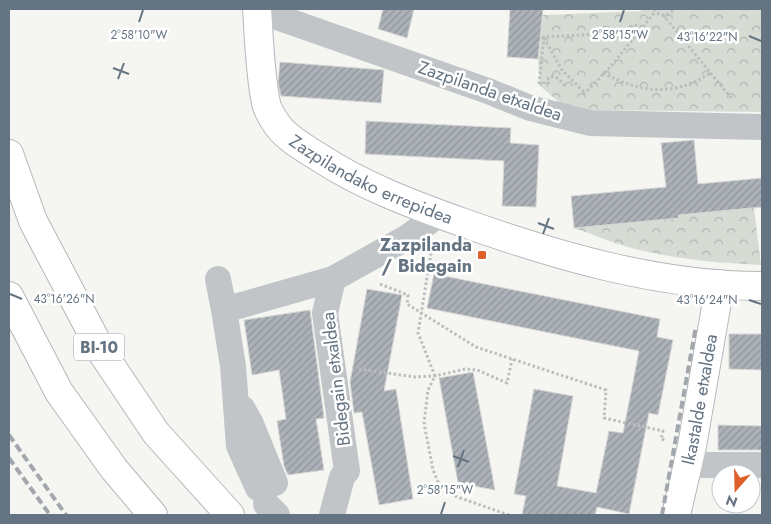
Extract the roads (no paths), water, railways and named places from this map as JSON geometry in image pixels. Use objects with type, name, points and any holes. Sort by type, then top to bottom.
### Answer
[{"type":"main road","name":"Zazpilandako errepidea","points":[[257,9],[266,105],[279,127],[300,145],[334,168],[384,192],[440,214],[554,253],[625,270],[690,281],[762,286]]},
{"type":"main road","name":"BI-10","points":[[9,154],[33,221],[103,354],[156,433],[230,515]]},
{"type":"main road","name":"Ikastalde etxaldea","points":[[676,515],[692,446],[720,284]]},
{"type":"main road","points":[[9,296],[59,392],[114,469],[152,515]]},
{"type":"street","name":"Zazpilanda etxaldea","points":[[257,9],[488,91],[530,108],[590,123],[762,127]]},
{"type":"street","points":[[224,310],[333,279],[406,238],[440,214]]},
{"type":"street","name":"Bidegain etxaldea","points":[[332,515],[342,477],[347,471],[325,313],[333,279]]},
{"type":"street","points":[[218,280],[233,366],[239,446],[269,498]]},
{"type":"street","points":[[702,465],[762,465]]},
{"type":"railway","points":[[662,515],[696,326]]},
{"type":"railway","points":[[9,435],[66,515]]},
{"type":"railway","points":[[9,458],[50,515]]},
{"type":"place","name":"Zazpilanda / Bidegain","points":[[482,255]]}]
